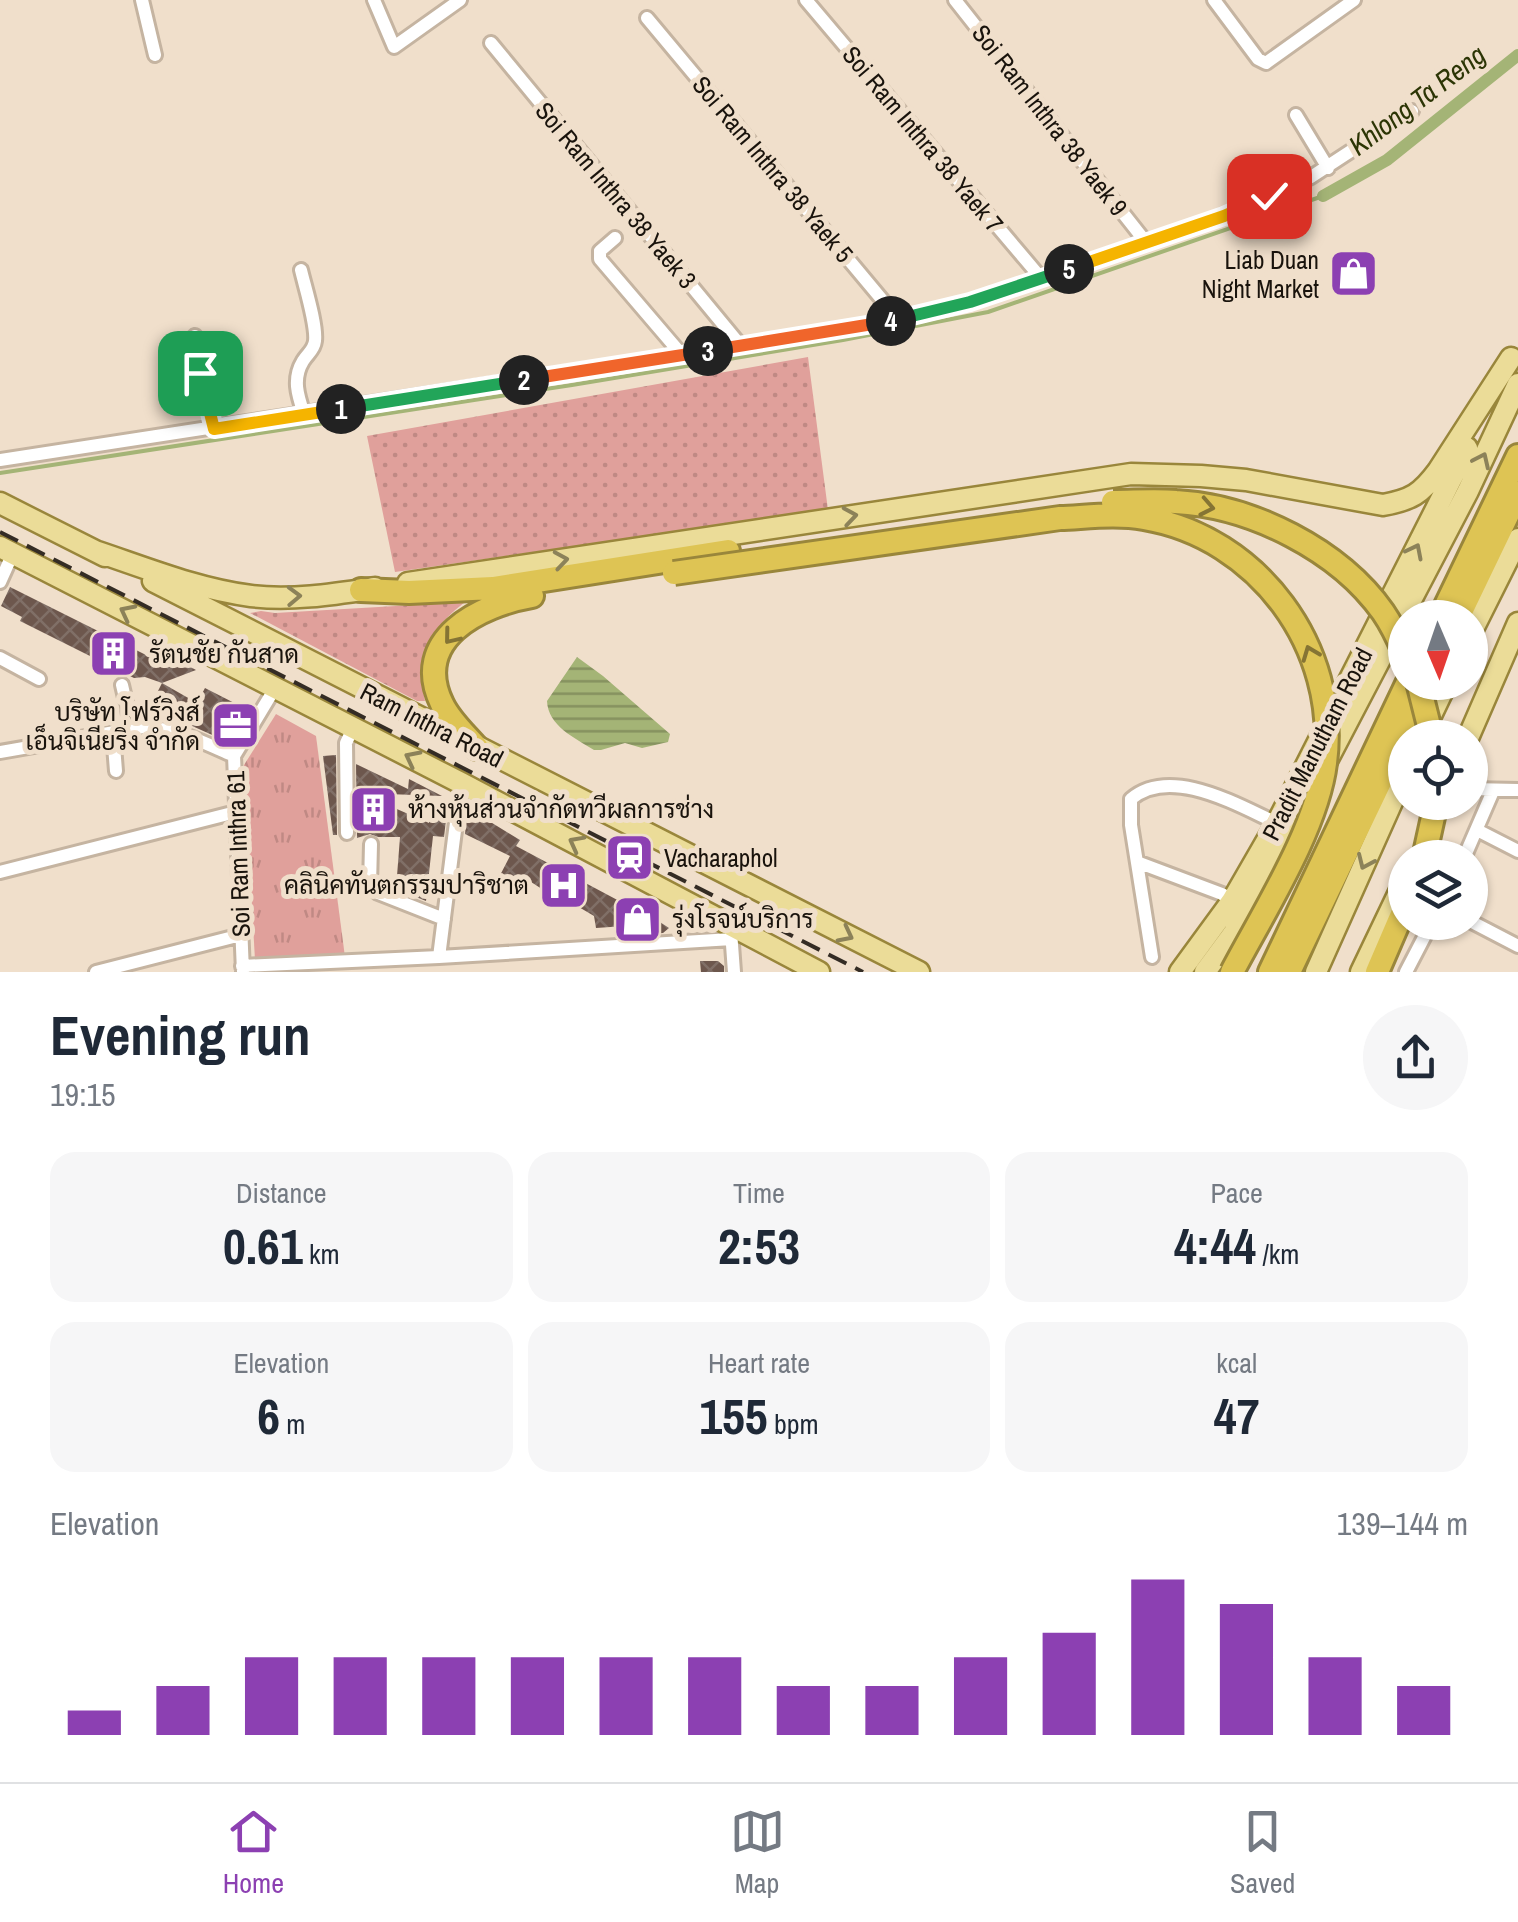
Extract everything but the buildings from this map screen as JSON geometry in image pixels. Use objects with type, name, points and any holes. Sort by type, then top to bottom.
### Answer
[{"type":"highway","points":[[1449,600],[1518,456]]},
{"type":"highway","points":[[1467,600],[1518,493]]},
{"type":"highway","points":[[361,590],[493,588],[723,544],[1109,502],[1179,502],[1221,510],[1287,532],[1326,556],[1366,591],[1388,621]]},
{"type":"highway","points":[[477,748],[448,715],[436,688],[434,671],[444,642],[456,628],[490,606],[674,572],[1060,518],[1144,518],[1192,532],[1230,552],[1287,607],[1313,657],[1328,730],[1325,766],[1304,834],[1232,972]]},
{"type":"highway","points":[[1270,972],[1399,700]]},
{"type":"highway","points":[[1288,972],[1418,700]]},
{"type":"highway","points":[[1377,972],[1391,940]]},
{"type":"main road","points":[[723,544],[1008,491],[1131,474],[1246,480],[1383,505],[1406,501],[1424,489],[1438,472],[1515,352]]},
{"type":"main road","name":"Pradit Manutham Road","points":[[1180,972],[1232,901],[1278,824],[1515,352]]},
{"type":"main road","points":[[1206,972],[1261,887],[1468,491],[1518,384]]},
{"type":"main road","name":"Ram Inthra Road","points":[[0,503],[919,972]]},
{"type":"main road","points":[[1488,600],[1518,539]]},
{"type":"main road","name":"Ram Inthra Road","points":[[6,550],[461,783],[731,931],[818,972]]},
{"type":"main road","points":[[95,551],[198,585],[255,596],[361,590]]},
{"type":"main road","points":[[1476,720],[1518,623]]},
{"type":"main road","points":[[307,704],[325,670]]},
{"type":"main road","points":[[1316,972],[1388,810]]},
{"type":"main road","points":[[1361,972],[1388,916]]},
{"type":"street","points":[[142,0],[155,55]]},
{"type":"street","points":[[374,0],[394,47],[460,0]]},
{"type":"street","name":"Soi Ram Inthra 38 Yaek 7","points":[[806,0],[1041,278]]},
{"type":"street","name":"Soi Ram Inthra 38 Yaek 9","points":[[955,0],[1145,241]]},
{"type":"street","points":[[1214,0],[1258,59],[1266,63],[1354,0]]},
{"type":"street","name":"Soi Ram Inthra 38 Yaek 5","points":[[646,18],[899,320]]},
{"type":"street","name":"Soi Ram Inthra 38 Yaek 3","points":[[491,43],[741,346]]},
{"type":"street","points":[[0,460],[899,320],[970,302],[1224,216],[1328,168],[1412,111]]},
{"type":"street","points":[[1296,114],[1328,168]]},
{"type":"street","points":[[616,238],[600,251],[600,259],[682,355]]},
{"type":"street","points":[[301,270],[316,338],[298,373],[296,388],[304,414]]},
{"type":"street","points":[[195,336],[214,429]]},
{"type":"street","points":[[0,582],[6,550]]},
{"type":"street","points":[[0,658],[39,679]]},
{"type":"street","points":[[122,685],[132,728]]},
{"type":"street","name":"Soi Ram Inthra 61","points":[[242,969],[234,756],[275,688]]},
{"type":"street","points":[[0,752],[132,728],[160,728],[234,756]]},
{"type":"street","points":[[347,833],[346,743],[353,728]]},
{"type":"street","points":[[114,732],[116,772]]},
{"type":"street","points":[[439,957],[461,783]]},
{"type":"street","points":[[1152,957],[1131,798],[1140,791],[1170,787],[1206,791],[1278,824]]},
{"type":"street","points":[[1488,791],[1518,790]]},
{"type":"street","points":[[1473,840],[1493,791]]},
{"type":"street","points":[[0,872],[236,812]]},
{"type":"street","points":[[1478,830],[1518,851]]},
{"type":"street","points":[[371,844],[370,886],[378,894],[444,918]]},
{"type":"street","points":[[1138,862],[1232,901]]},
{"type":"street","points":[[1488,930],[1518,946]]},
{"type":"street","points":[[242,969],[439,957],[731,931],[734,972]]},
{"type":"street","points":[[96,972],[241,935]]},
{"type":"street","points":[[1406,972],[1423,940]]},
{"type":"green space","points":[[808,357],[828,510],[395,572],[367,436]]},
{"type":"green space","points":[[465,602],[442,623],[428,645],[422,670],[425,701],[417,701],[250,613],[261,611]]},
{"type":"green space","points":[[276,714],[316,736],[345,957],[255,960],[244,765]]},
{"type":"shaded area","points":[[577,657],[670,734],[668,742],[642,748],[625,743],[594,750],[564,730],[552,718],[547,701]]},
{"type":"waterway","name":"Khlong Ta Reng","points":[[1323,196],[1387,160],[1518,55]]},
{"type":"waterway","name":"Khlong Ta Reng","points":[[0,473],[572,385],[988,312],[1323,196]]},
{"type":"railway","points":[[0,532],[863,972]]},
{"type":"place","name":"Liab Duan Night Market","points":[[1354,274]]},
{"type":"place","name":"รัตนชัย กันสาด","points":[[114,654]]},
{"type":"place","name":"บริษัท โฟร์วิงส์ เอ็นจิเนียริ่ง จำกัด","points":[[235,726]]},
{"type":"place","name":"ห้างหุ้นส่วนจำกัดทวีผลการช่าง","points":[[373,809]]},
{"type":"place","name":"Vacharaphol","points":[[629,858]]},
{"type":"place","name":"คลินิคทันตกรรมปาริชาต","points":[[564,885]]},
{"type":"place","name":"รุ่งโรจน์บริการ","points":[[637,919]]},
{"type":"route","points":[[200,373],[214,429],[899,320],[970,302],[1081,265],[1224,216],[1269,196]]}]
